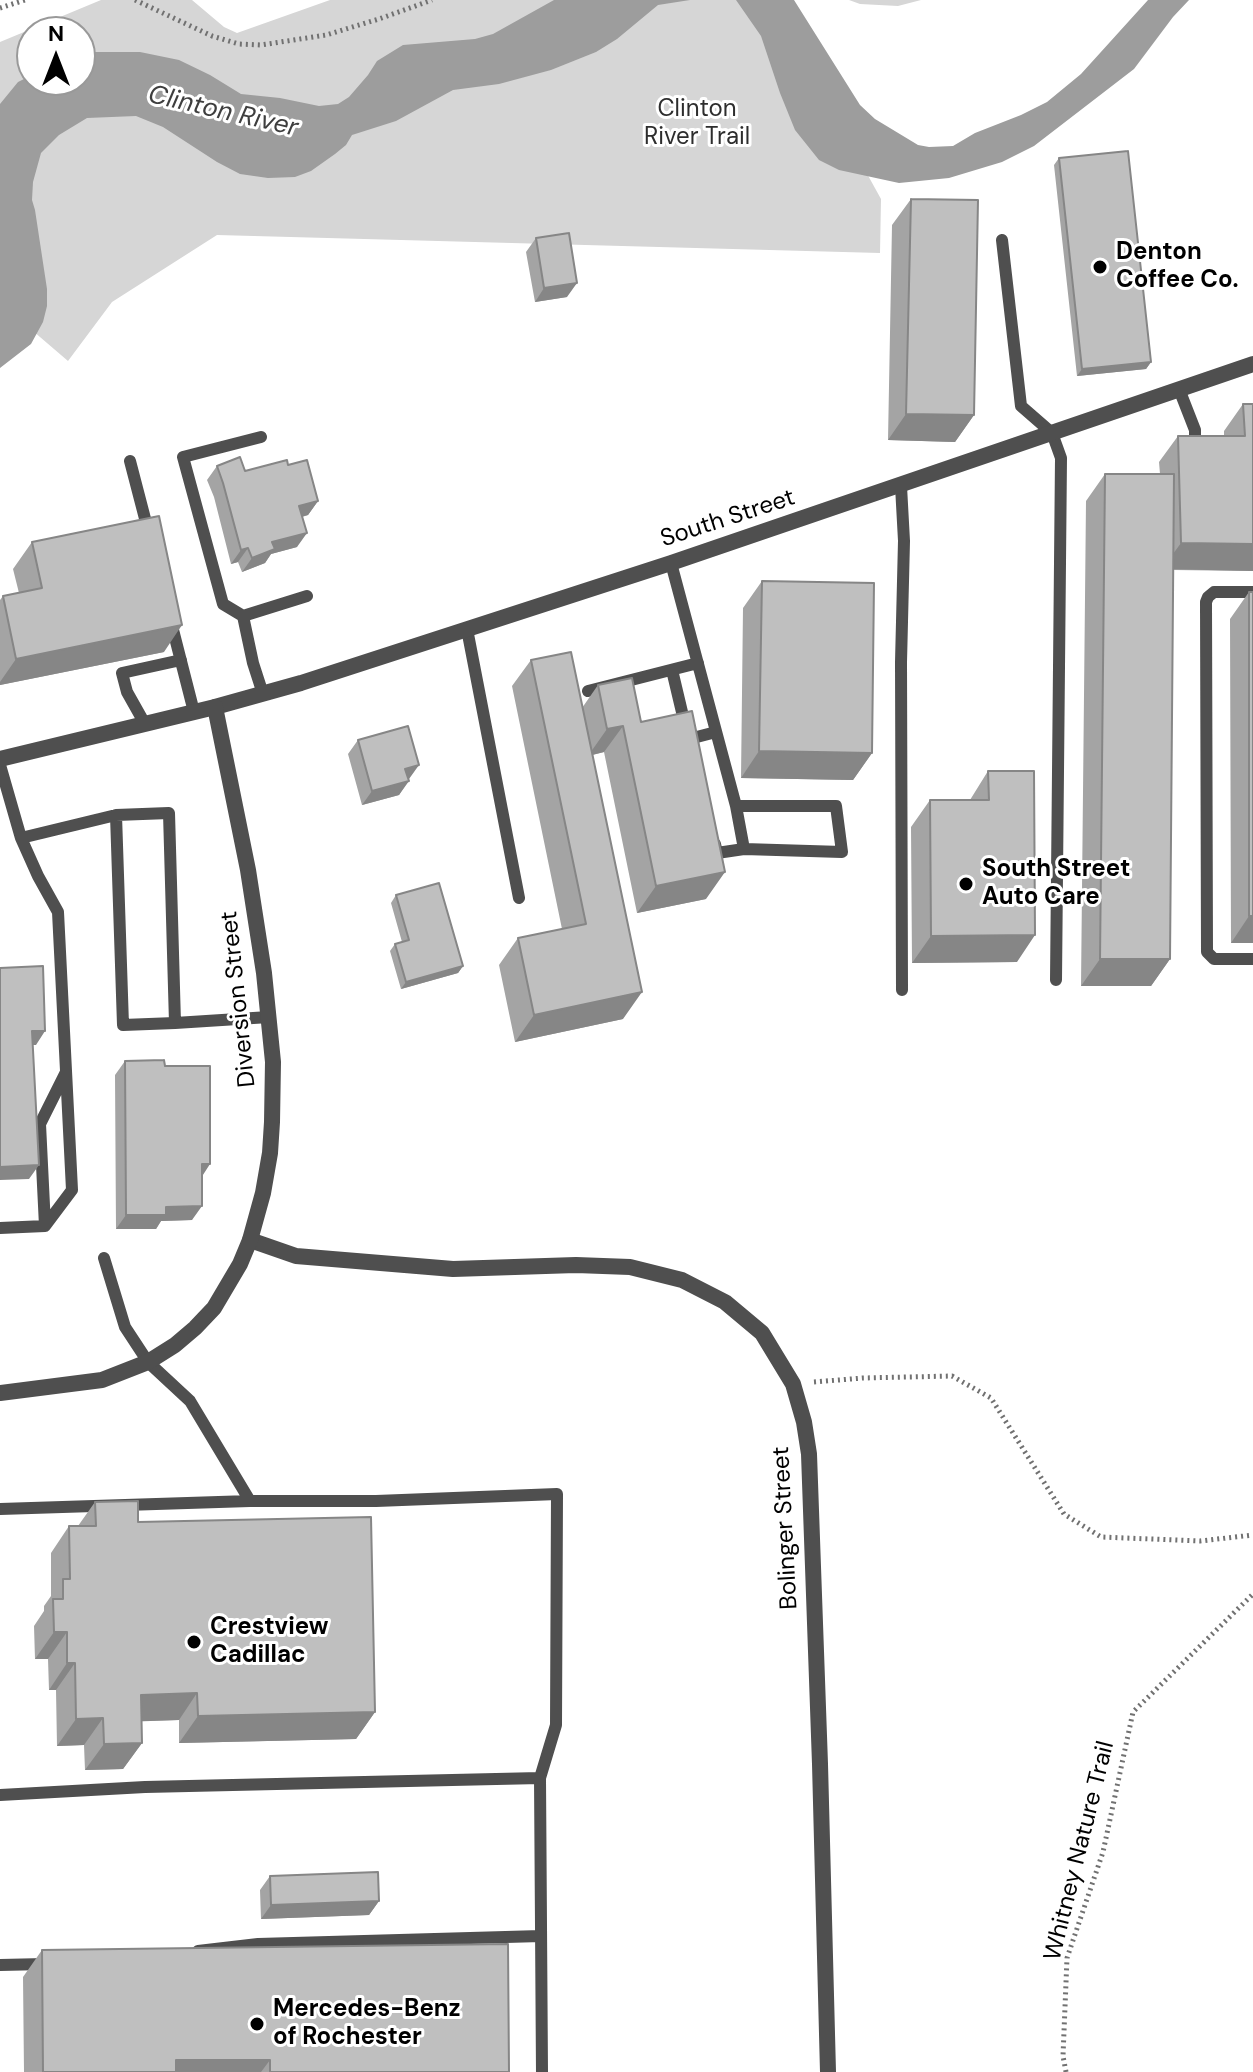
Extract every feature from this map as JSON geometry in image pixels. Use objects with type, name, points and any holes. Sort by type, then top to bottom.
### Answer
[{"type":"street","name":"South Street","points":[[215,707],[671,563],[1253,364]]},
{"type":"street","points":[[0,759],[215,707]]},
{"type":"street","name":"Diversion Street","points":[[0,1393],[102,1380],[148,1362],[175,1345],[214,1308],[250,1240],[263,1193],[271,1137],[273,1062],[248,870],[215,707]]},
{"type":"street","name":"Bolinger Street","points":[[250,1240],[296,1256],[453,1269],[576,1265],[630,1267],[682,1280],[725,1302],[762,1333],[793,1384],[809,1454],[828,2072]]},
{"type":"lane","points":[[1002,240],[1021,406],[1052,433],[1061,458],[1056,980]]},
{"type":"lane","points":[[1179,389],[1195,430],[1195,452]]},
{"type":"lane","points":[[261,437],[183,457],[223,604],[243,616],[263,694]]},
{"type":"lane","points":[[130,461],[152,546]]},
{"type":"lane","points":[[901,486],[904,541],[901,662],[902,990]]},
{"type":"lane","points":[[671,563],[736,806],[744,849]]},
{"type":"lane","points":[[1253,592],[1214,592],[1208,597],[1206,650],[1207,952],[1214,959],[1253,959]]},
{"type":"lane","points":[[243,616],[307,596]]},
{"type":"lane","points":[[166,603],[194,712]]},
{"type":"lane","points":[[467,629],[519,898]]},
{"type":"lane","points":[[145,724],[127,692],[122,673],[181,660]]},
{"type":"lane","points":[[588,691],[698,663]]},
{"type":"lane","points":[[672,670],[692,753]]},
{"type":"lane","points":[[689,739],[716,732]]},
{"type":"lane","points":[[0,765],[21,838],[58,912],[72,1190],[45,1226]]},
{"type":"lane","points":[[713,839],[717,853],[744,849],[842,852],[836,806],[736,806]]},
{"type":"lane","points":[[21,838],[116,815],[169,813],[175,1023]]},
{"type":"lane","points":[[116,815],[123,1025],[269,1017]]},
{"type":"lane","points":[[45,1226],[40,1124],[66,1071]]},
{"type":"lane","points":[[0,1228],[45,1226]]},
{"type":"lane","points":[[104,1258],[125,1327],[148,1362],[190,1401],[250,1501]]},
{"type":"lane","points":[[0,1509],[557,1494],[556,1725],[540,1778],[542,2072]]},
{"type":"lane","points":[[0,1795],[145,1787],[540,1778]]},
{"type":"lane","points":[[181,1954],[258,1944],[541,1936]]},
{"type":"lane","points":[[0,1965],[61,1963]]},
{"type":"path","points":[[0,8],[25,0]]},
{"type":"path","points":[[135,0],[212,36],[239,44],[261,45],[326,35],[432,0]]},
{"type":"path","points":[[793,1384],[863,1378],[952,1376],[991,1398],[1064,1514],[1101,1537],[1200,1541],[1253,1535]]},
{"type":"path","name":"Whitney Nature Trail","points":[[1066,2072],[1063,2056],[1067,1958],[1103,1852],[1133,1712],[1253,1594]]},
{"type":"green space","name":"Clinton River Trail","points":[[101,0],[192,0],[224,27],[237,33],[330,0],[771,0],[881,199],[880,253],[217,235],[112,302],[68,361],[26,325],[0,362],[0,42],[16,35],[16,96],[96,96],[96,16],[63,16]]},
{"type":"green space","points":[[849,0],[921,0],[898,6],[860,4]]},
{"type":"water","name":"Clinton River","points":[[554,0],[690,0],[658,5],[596,52],[551,70],[499,84],[453,90],[396,121],[352,135],[335,154],[311,171],[295,177],[268,178],[240,174],[163,127],[136,116],[87,118],[59,135],[41,153],[33,182],[32,200],[47,306],[43,322],[31,344],[0,368],[0,104],[16,84],[16,96],[96,96],[96,52],[140,52],[179,60],[241,94],[319,106],[338,104],[349,97],[377,61],[403,45],[475,39],[493,34]]},
{"type":"water","points":[[736,0],[794,0],[860,105],[875,119],[918,145],[929,147],[953,146],[975,133],[1047,102],[1081,74],[1148,0],[1189,0],[1134,69],[1034,146],[1002,162],[949,178],[899,183],[839,170],[819,160],[795,130],[761,36]]},
{"type":"building","name":"Denton Coffee Co.","points":[[1128,151],[1151,362],[1082,369],[1059,158]]},
{"type":"building","points":[[911,199],[978,200],[974,415],[906,414]]},
{"type":"building","points":[[569,233],[577,283],[544,288],[536,238]]},
{"type":"building","points":[[1243,404],[1253,404],[1253,544],[1181,543],[1178,436],[1245,436]]},
{"type":"building","points":[[240,457],[245,471],[287,460],[288,465],[307,460],[318,501],[299,506],[307,533],[272,542],[275,549],[252,558],[248,548],[241,550],[217,466]]},
{"type":"building","points":[[1105,474],[1174,474],[1170,959],[1100,959]]},
{"type":"building","points":[[159,516],[182,625],[16,659],[3,596],[42,588],[32,542]]},
{"type":"building","points":[[762,581],[874,583],[872,753],[759,751]]},
{"type":"building","points":[[1249,592],[1253,592],[1253,916],[1249,916]]},
{"type":"building","points":[[571,652],[642,992],[534,1015],[518,938],[586,924],[531,660]]},
{"type":"building","points":[[632,678],[641,722],[692,711],[725,872],[656,886],[623,726],[607,729],[598,685]]},
{"type":"building","points":[[408,726],[419,765],[405,769],[409,781],[372,791],[358,740]]},
{"type":"building","points":[[988,771],[1034,771],[1035,935],[931,936],[930,800],[989,800]]},
{"type":"building","points":[[439,883],[463,966],[406,982],[395,944],[409,940],[396,895]]},
{"type":"building","points":[[43,966],[45,1031],[32,1031],[39,1165],[0,1167],[0,968]]},
{"type":"building","points":[[164,1060],[165,1066],[210,1066],[210,1164],[202,1164],[202,1206],[166,1207],[166,1215],[126,1215],[125,1061]]},
{"type":"building","name":"Crestview Cadillac","points":[[138,1501],[138,1522],[371,1517],[375,1712],[198,1716],[197,1693],[141,1695],[142,1743],[104,1744],[103,1718],[76,1719],[75,1663],[67,1663],[67,1632],[54,1632],[53,1599],[63,1599],[63,1579],[70,1579],[69,1526],[96,1526],[95,1502]]},
{"type":"building","points":[[378,1872],[379,1901],[271,1905],[270,1876]]},
{"type":"building","name":"Mercedes-Benz of Rochester","points":[[508,1944],[509,2072],[270,2072],[270,2060],[176,2060],[176,2072],[43,2072],[42,1950]]},
{"type":"place","name":"Denton Coffee Co.","points":[[1100,267]]},
{"type":"place","name":"South Street Auto Care","points":[[966,884]]},
{"type":"place","name":"Crestview Cadillac","points":[[194,1642]]},
{"type":"place","name":"Mercedes-Benz of Rochester","points":[[257,2024]]}]
